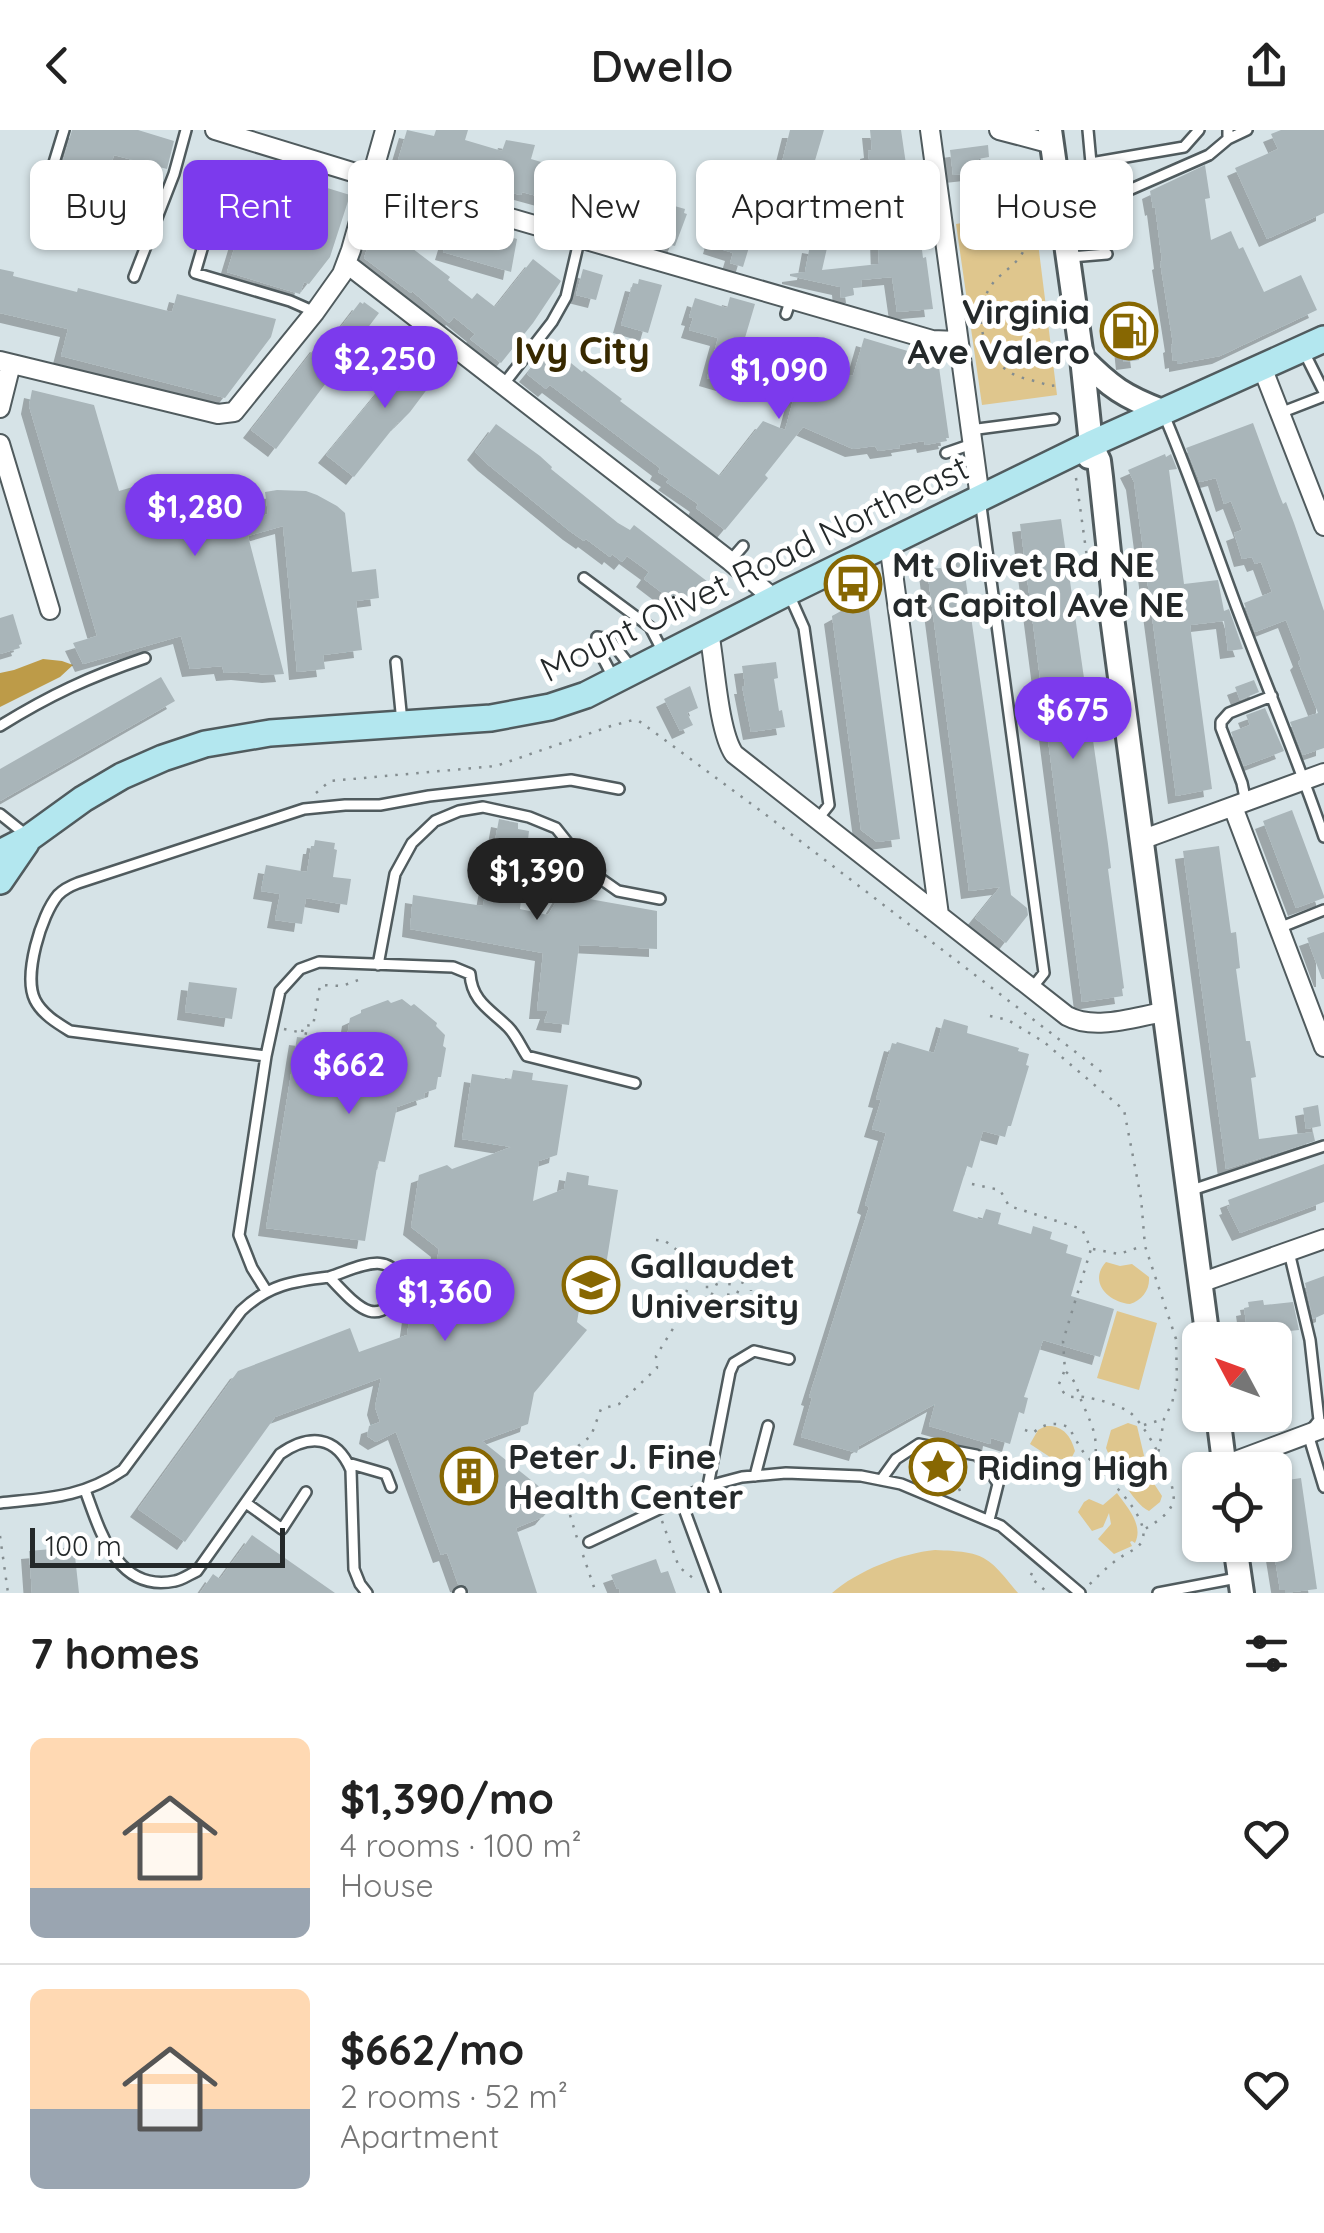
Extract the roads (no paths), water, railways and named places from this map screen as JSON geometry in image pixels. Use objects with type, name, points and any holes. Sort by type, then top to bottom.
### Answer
[{"type":"main road","name":"Mount Olivet Road Northeast","points":[[0,853],[29,838],[102,787],[184,750],[249,735],[467,721],[532,712],[569,702],[1091,444],[1313,344]]},
{"type":"main road","name":"Mount Olivet Road Northeast","points":[[0,881],[29,838]]},
{"type":"street","points":[[215,130],[348,171]]},
{"type":"street","points":[[377,160],[386,130]]},
{"type":"street","points":[[930,130],[980,498]]},
{"type":"street","points":[[999,130],[1051,137]]},
{"type":"street","points":[[0,408],[6,363],[228,414],[239,408],[332,290],[351,250]]},
{"type":"street","points":[[619,250],[788,306],[932,340],[958,341]]},
{"type":"street","points":[[1067,250],[1091,444],[1099,461],[1113,590],[1112,618],[1205,1322]]},
{"type":"street","points":[[347,264],[730,561],[781,596]]},
{"type":"street","points":[[1082,358],[1116,390],[1162,411]]},
{"type":"street","points":[[1262,366],[1324,526]]},
{"type":"street","points":[[0,444],[50,610]]},
{"type":"street","points":[[889,543],[939,915]]},
{"type":"street","points":[[708,632],[729,746],[734,754],[1068,1016],[1086,1023],[1164,1012]]},
{"type":"street","points":[[1141,840],[1324,773]]},
{"type":"street","points":[[1240,805],[1324,1047]]},
{"type":"street","points":[[1200,1284],[1324,1238]]},
{"type":"street","points":[[1264,1452],[1316,1431]]},
{"type":"lane","points":[[55,160],[64,130]]},
{"type":"lane","points":[[134,277],[174,174],[186,130]]},
{"type":"lane","points":[[1088,130],[1091,163],[1184,147],[1199,130]]},
{"type":"lane","points":[[1133,188],[1209,155],[1228,134],[1247,130]]},
{"type":"lane","points":[[201,250],[194,273],[290,301],[314,312]]},
{"type":"lane","points":[[503,385],[552,322],[566,296],[577,250]]},
{"type":"lane","points":[[1068,258],[1107,254]]},
{"type":"lane","points":[[1280,413],[1324,394],[1313,344]]},
{"type":"lane","points":[[1162,411],[1324,838]]},
{"type":"lane","points":[[946,453],[971,437],[1054,418]]},
{"type":"lane","points":[[980,498],[1044,973],[1032,988]]},
{"type":"lane","points":[[730,561],[743,546]]},
{"type":"lane","points":[[584,578],[650,627],[664,654]]},
{"type":"lane","points":[[781,596],[804,628],[829,805],[817,820]]},
{"type":"lane","points":[[0,726],[88,678],[145,658]]},
{"type":"lane","points":[[396,662],[403,725]]},
{"type":"lane","points":[[1240,805],[1242,783],[1221,722],[1230,713],[1272,696]]},
{"type":"lane","points":[[266,1056],[70,1031],[53,1021],[35,1001],[30,982],[48,908],[62,890],[78,883],[304,810],[380,805],[571,780],[619,789]]},
{"type":"lane","points":[[378,965],[395,874],[412,844],[435,821],[459,811],[483,808],[556,828],[592,872],[618,891],[660,898]]},
{"type":"lane","points":[[0,814],[29,838]]},
{"type":"lane","points":[[1280,928],[1324,910]]},
{"type":"lane","points":[[267,1292],[252,1268],[239,1234],[280,991],[300,969],[319,962],[453,967],[470,974],[471,986],[485,1009],[510,1028],[527,1056],[635,1083]]},
{"type":"lane","points":[[1188,1191],[1324,1146]]},
{"type":"lane","points":[[1289,1252],[1310,1340],[1324,1487]]},
{"type":"lane","points":[[0,1503],[72,1495],[102,1485],[123,1470],[257,1296],[292,1280],[329,1277],[380,1262],[394,1268],[402,1290],[387,1310],[378,1313],[365,1310],[329,1277]]},
{"type":"lane","points":[[1310,1340],[1324,1336]]},
{"type":"lane","points":[[708,1486],[734,1364],[754,1350],[789,1359]]},
{"type":"lane","points":[[755,1476],[768,1426]]},
{"type":"lane","points":[[84,1490],[107,1548],[118,1564],[132,1575],[153,1582],[176,1581],[197,1571],[280,1454],[296,1442],[316,1440],[333,1446],[345,1456],[352,1470],[354,1568],[368,1593]]},
{"type":"lane","points":[[881,1480],[896,1460],[919,1444],[976,1455],[998,1484],[989,1520]]},
{"type":"lane","points":[[348,1463],[386,1474],[391,1488]]},
{"type":"lane","points":[[589,1542],[708,1486],[786,1473],[861,1476],[901,1484],[1001,1526],[1080,1593]]},
{"type":"lane","points":[[246,1502],[282,1528],[306,1492]]},
{"type":"lane","points":[[680,1498],[715,1593]]},
{"type":"lane","points":[[1158,1593],[1241,1585]]},
{"type":"place","name":"Virginia Ave Valero","points":[[1129,331]]},
{"type":"place","name":"Mt Olivet Rd NE at Capitol Ave NE","points":[[853,584]]},
{"type":"place","name":"Gallaudet University","points":[[591,1285]]},
{"type":"place","name":"Riding High","points":[[938,1467]]},
{"type":"place","name":"Peter J. Fine Health Center","points":[[469,1476]]},
{"type":"district","name":"Ivy City","points":[[582,350]]}]
